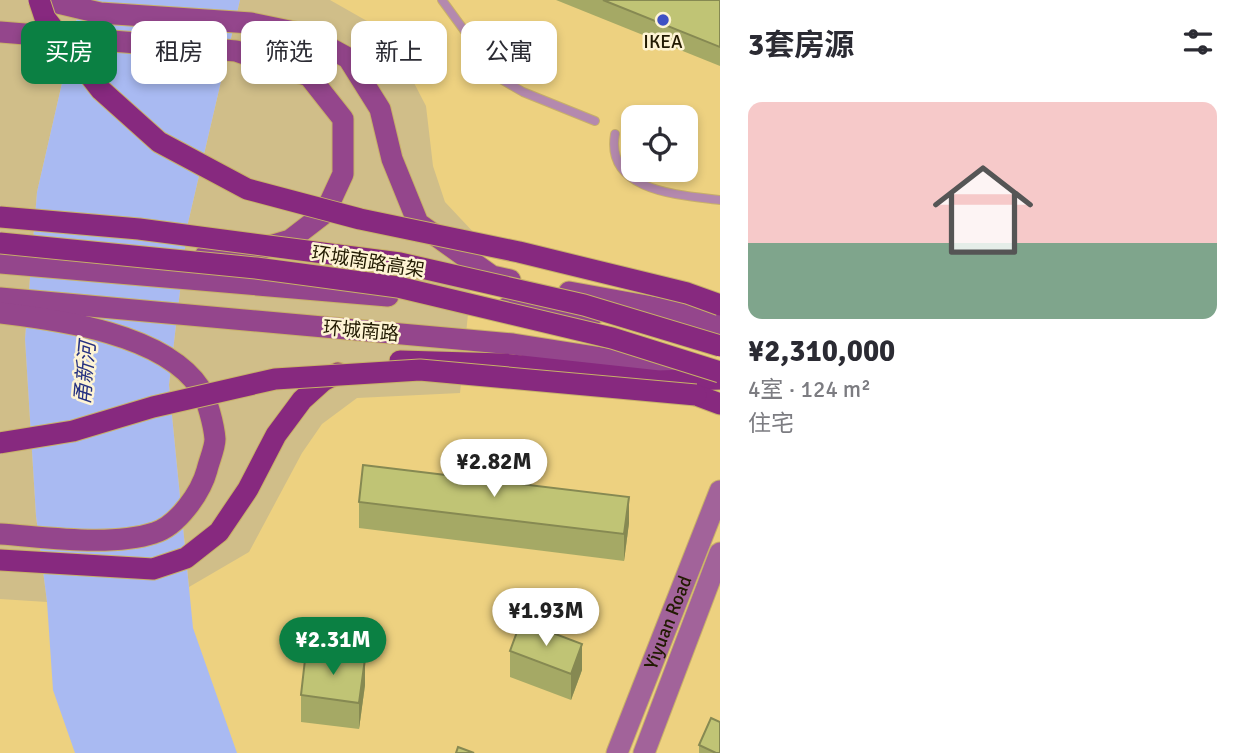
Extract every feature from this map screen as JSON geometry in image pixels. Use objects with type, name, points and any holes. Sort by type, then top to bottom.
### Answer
[{"type":"highway","points":[[39,0],[45,18],[102,90],[159,142],[247,189],[360,219],[519,252],[687,293],[720,305]]},
{"type":"highway","name":"环城南路高架","points":[[0,217],[139,229],[400,263],[584,305],[720,346]]},
{"type":"highway","name":"环城南路高架","points":[[0,244],[256,268],[398,287],[612,338],[720,376]]},
{"type":"highway","points":[[6,561],[153,569],[186,558],[219,532],[248,489],[276,435],[302,400],[323,381],[361,366],[429,360],[529,366],[659,381],[720,376]]},
{"type":"highway","points":[[0,443],[73,431],[153,407],[275,379],[407,371],[696,395],[720,404]]},
{"type":"main road","points":[[45,0],[100,13],[251,23],[304,34],[348,58],[365,80],[380,109],[392,159],[418,223],[492,276],[669,310],[720,329]]},
{"type":"main road","points":[[0,32],[236,51],[309,76],[343,119],[343,174],[325,213],[290,240],[239,255],[182,256],[0,244]]},
{"type":"main road","points":[[0,255],[189,278]]},
{"type":"main road","name":"环城南路","points":[[0,263],[338,290],[596,314],[720,329]]},
{"type":"main road","name":"环城南路","points":[[0,298],[513,344],[720,376]]},
{"type":"main road","points":[[0,313],[51,319],[95,330],[169,359],[201,388],[215,440],[203,485],[181,513],[156,533],[119,540],[6,534]]},
{"type":"main road","name":"Yiyuan Road","points":[[617,753],[720,491]]},
{"type":"main road","name":"Yiyuan Road","points":[[644,753],[720,553]]},
{"type":"lane","points":[[442,0],[499,78],[523,92],[595,121]]},
{"type":"lane","points":[[615,134],[612,149],[631,180],[649,188],[720,200]]},
{"type":"shaded area","points":[[0,0],[81,0],[76,21],[21,21],[21,84],[62,84],[37,192],[25,339],[36,516],[47,602],[0,599]]},
{"type":"shaded area","points":[[240,0],[330,0],[367,21],[351,21],[351,84],[415,84],[426,106],[433,166],[445,202],[476,235],[460,393],[357,398],[322,424],[302,453],[249,552],[189,587],[169,385],[188,223],[220,84],[227,84],[227,56]]},
{"type":"water","name":"甬新河","points":[[81,0],[240,0],[227,56],[227,21],[131,21],[131,84],[220,84],[188,223],[169,385],[193,628],[237,753],[75,753],[53,690],[47,602],[36,516],[25,339],[37,192],[62,84],[117,84],[117,21],[76,21]]},
{"type":"building","points":[[603,0],[720,0],[720,47]]},
{"type":"building","points":[[363,465],[629,497],[624,534],[359,502]]},
{"type":"building","points":[[521,621],[582,644],[571,674],[510,651]]},
{"type":"building","points":[[306,651],[365,659],[359,703],[301,695]]},
{"type":"building","points":[[711,718],[720,722],[720,753],[699,745]]},
{"type":"building","points":[[458,747],[474,753],[456,753]]},
{"type":"place","name":"IKEA","points":[[663,20]]}]
